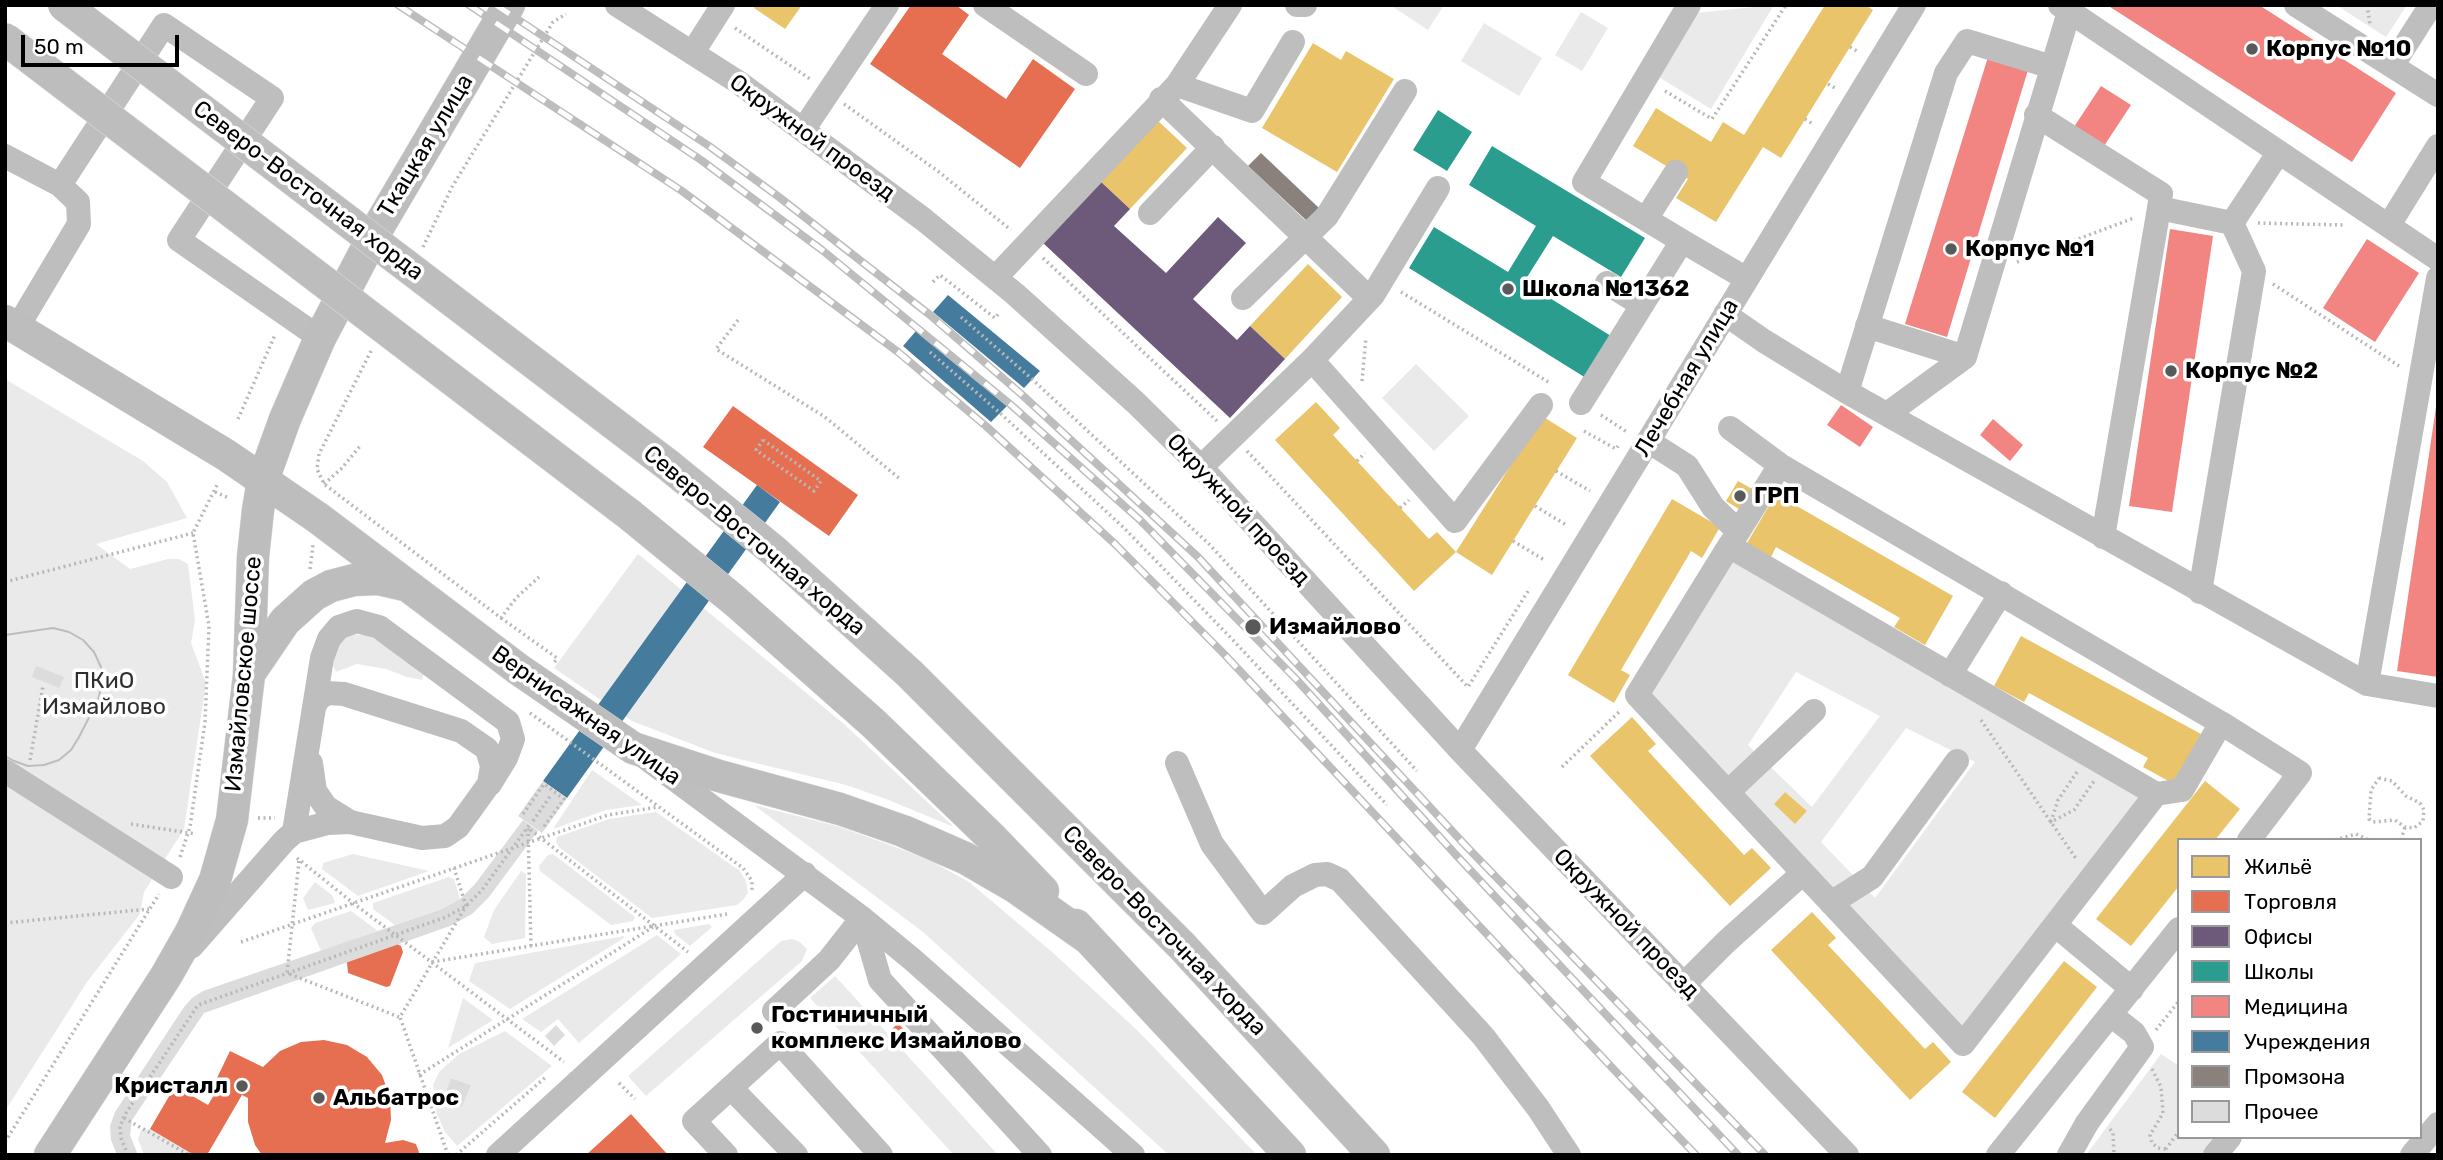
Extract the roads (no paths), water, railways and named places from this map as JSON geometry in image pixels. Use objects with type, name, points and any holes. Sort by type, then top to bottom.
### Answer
[{"type":"main road","name":"Северо-Восточная хорда","points":[[64,5],[668,466],[774,551],[920,684],[1182,946],[1374,1155]]},
{"type":"main road","name":"Ткацкая улица","points":[[264,480],[285,419],[320,338],[376,231],[509,5]]},
{"type":"main road","points":[[5,39],[630,515],[735,601],[873,723],[990,836],[1290,1155]]},
{"type":"main road","name":"Вернисажная улица","points":[[11,325],[207,442],[264,480],[518,670],[633,748]]},
{"type":"main road","name":"Измайловское шоссе","points":[[50,1155],[166,976],[191,932],[215,880],[232,820],[249,675],[253,557],[264,480]]},
{"type":"main road","points":[[249,675],[285,621],[314,595],[331,586],[354,580],[378,579],[407,586]]},
{"type":"main road","points":[[633,748],[719,776],[839,809],[903,831],[964,858],[1015,887],[1089,939]]},
{"type":"street","name":"Окружной проезд","points":[[617,5],[693,52],[923,219],[996,277],[1096,365],[1200,467],[1460,750],[1847,1155]]},
{"type":"street","points":[[803,130],[887,5]]},
{"type":"street","points":[[985,5],[1086,74]]},
{"type":"street","points":[[996,277],[1169,92],[1230,5]]},
{"type":"street","points":[[1297,5],[1305,5]]},
{"type":"street","points":[[1689,5],[1584,182],[1747,279]]},
{"type":"street","name":"Лечебная улица","points":[[1460,750],[1640,439],[1725,314],[1914,5]]},
{"type":"street","points":[[2296,5],[2438,95]]},
{"type":"street","points":[[2392,66],[2431,5]]},
{"type":"street","points":[[1887,414],[1965,357],[2052,67],[2064,8],[2438,258]]},
{"type":"street","points":[[693,52],[720,10]]},
{"type":"street","points":[[60,185],[164,25],[272,98],[179,240],[320,338]]},
{"type":"street","points":[[1847,392],[1946,73],[1967,41],[2052,67]]},
{"type":"street","points":[[1169,92],[1252,111],[1293,42]]},
{"type":"street","points":[[1243,298],[1327,216],[1405,91]]},
{"type":"street","points":[[1169,92],[1213,147],[1304,236],[1376,289]]},
{"type":"street","points":[[2036,115],[2161,194],[2103,537]]},
{"type":"street","points":[[2389,225],[2438,146]]},
{"type":"street","points":[[1150,214],[1213,147]]},
{"type":"street","points":[[2232,223],[2279,152]]},
{"type":"street","points":[[5,156],[60,185],[78,202],[79,224],[11,325]]},
{"type":"street","points":[[1646,219],[1676,172]]},
{"type":"street","points":[[1200,467],[1312,360],[1376,289],[1438,188]]},
{"type":"street","points":[[2159,208],[2232,223]]},
{"type":"street","points":[[2200,592],[2254,271],[2232,223]]},
{"type":"street","points":[[1590,408],[1642,305],[1682,241]]},
{"type":"street","points":[[2367,684],[2429,381],[2438,278]]},
{"type":"street","points":[[1607,283],[1642,305]]},
{"type":"street","points":[[1725,314],[1847,392],[2367,684],[2438,696]]},
{"type":"street","points":[[1867,326],[1965,357]]},
{"type":"street","points":[[1312,360],[1455,521],[1541,405]]},
{"type":"street","points":[[1730,428],[1780,465],[2221,723],[2300,773],[2251,838]]},
{"type":"street","points":[[1640,439],[1687,466],[1734,539],[1950,675],[2156,794],[2182,790],[2221,723]]},
{"type":"street","points":[[1780,465],[1637,695],[1963,1044],[2156,794]]},
{"type":"street","points":[[1950,675],[2001,593]]},
{"type":"street","points":[[166,976],[294,832],[328,822],[350,822],[422,838],[445,836],[458,827],[506,758],[513,739],[508,722],[379,627],[357,621],[339,627],[329,639],[322,658],[294,832]]},
{"type":"street","points":[[350,822],[326,807],[315,791],[311,771],[312,716],[320,698],[328,693],[344,694],[461,730],[487,750],[492,766],[489,784]]},
{"type":"street","points":[[1728,792],[1814,711]]},
{"type":"street","name":"Вернисажная улица","points":[[633,748],[862,918],[1133,1155]]},
{"type":"street","points":[[1831,903],[1872,877],[1957,761]]},
{"type":"street","points":[[1177,763],[1213,844],[1263,914],[1293,886],[1314,876],[1327,874],[1340,880],[1483,1036],[1538,1108],[1569,1155]]},
{"type":"street","points":[[15,777],[171,877]]},
{"type":"street","points":[[1684,984],[1803,873]]},
{"type":"street","points":[[498,1155],[805,874]]},
{"type":"street","points":[[774,1011],[830,960],[862,918]]},
{"type":"street","points":[[862,918],[880,981],[1040,1155]]},
{"type":"street","points":[[2055,925],[2132,989]]},
{"type":"street","points":[[1998,1155],[2177,932]]},
{"type":"street","points":[[2069,1155],[2087,1124],[2142,1046],[2134,1033],[2112,1015]]},
{"type":"street","points":[[726,1155],[694,1121],[780,1043],[881,1155]]},
{"type":"street","points":[[731,1088],[796,1155]]},
{"type":"street","points":[[2412,1155],[2438,1124]]},
{"type":"street","points":[[2215,1155],[2228,1139]]},
{"type":"tram line","points":[[5,635],[53,628],[69,632],[83,640],[94,652],[101,667],[102,684],[98,700],[79,737],[71,750],[59,760],[28,766],[5,756]]},
{"type":"railway","points":[[398,5],[682,191],[898,352],[987,427],[1115,544],[1225,655],[1696,1155]]},
{"type":"railway","points":[[469,5],[701,160],[822,250],[1010,404],[1140,520],[1296,679],[1456,855],[1738,1155]]},
{"type":"railway","points":[[496,5],[709,146],[779,197],[930,315],[1020,393],[1198,557],[1466,846],[1765,1155]]},
{"type":"place","name":"Корпус №10","points":[[2252,49]]},
{"type":"place","name":"Корпус №1","points":[[1951,249]]},
{"type":"place","name":"Школа №1362","points":[[1508,289]]},
{"type":"place","name":"Корпус №2","points":[[2171,371]]},
{"type":"place","name":"ГРП","points":[[1740,496]]},
{"type":"place","name":"Измайлово","points":[[1253,627]]},
{"type":"place","name":"Гостиничный комплекс Измайлово","points":[[757,1028]]},
{"type":"place","name":"Кристалл","points":[[242,1086]]},
{"type":"place","name":"Альбатрос","points":[[319,1098]]},
{"type":"park label","name":"ПКиО Измайлово","points":[[104,694]]}]
